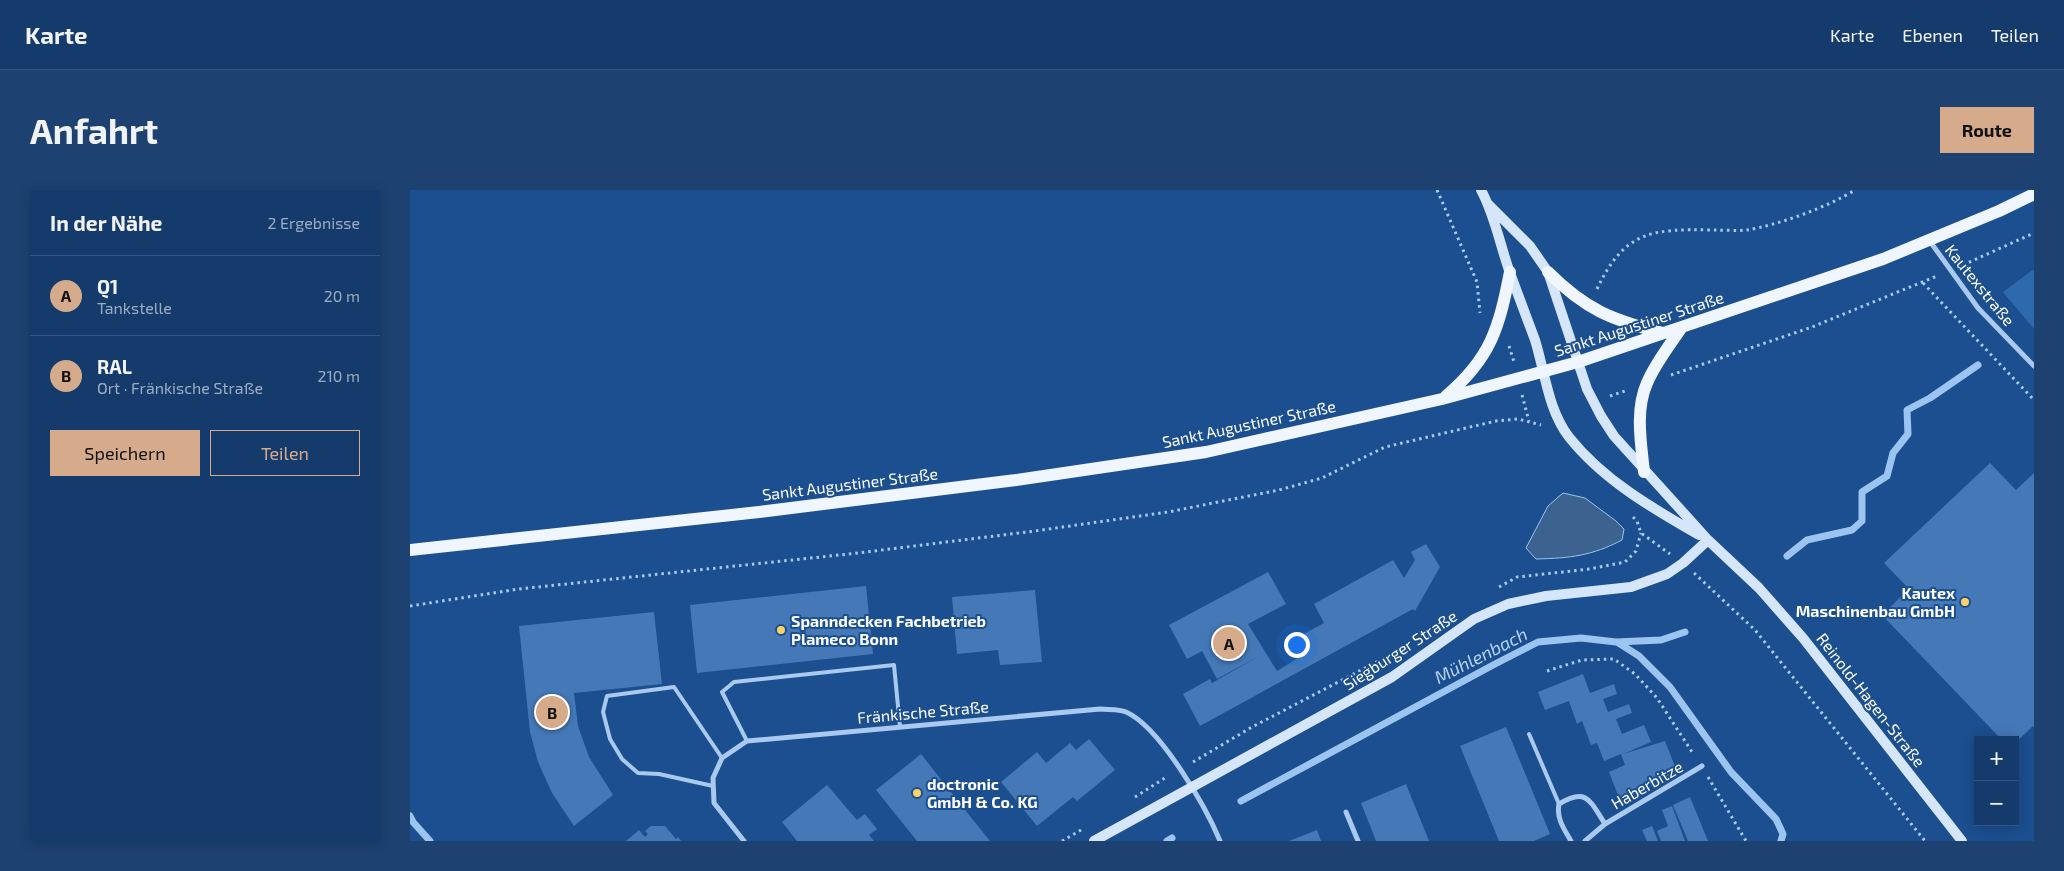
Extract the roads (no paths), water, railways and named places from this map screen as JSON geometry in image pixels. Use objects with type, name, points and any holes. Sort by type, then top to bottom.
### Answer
[{"type":"main road","points":[[1481,190],[1488,204]]},
{"type":"main road","name":"Sankt Augustiner Straße","points":[[410,550],[759,512],[1065,473],[1206,452],[1442,399],[1578,362],[1843,273],[1929,240],[2034,194]]},
{"type":"main road","name":"Reinold-Hagen-Straße","points":[[1488,204],[1534,340],[1557,416],[1568,436],[1600,469],[1652,509],[1708,540]]},
{"type":"main road","name":"Reinold-Hagen-Straße","points":[[1488,204],[1530,246],[1548,272],[1593,402],[1614,436],[1644,472],[1708,540],[1759,588],[1803,638],[1962,841]]},
{"type":"main road","points":[[1442,399],[1464,381],[1480,360],[1493,338],[1502,314],[1510,272]]},
{"type":"main road","points":[[1548,272],[1574,297],[1590,307],[1619,320],[1663,333]]},
{"type":"main road","points":[[1644,472],[1640,442],[1641,402],[1646,384],[1657,363],[1682,327]]},
{"type":"main road","name":"Siegburger Straße","points":[[1094,841],[1392,677],[1474,619],[1508,604],[1546,596],[1631,587],[1667,574],[1683,563],[1708,540]]},
{"type":"main road","name":"Sankt Augustiner Straße","points":[[410,560],[439,548]]},
{"type":"street","name":"Kautexstraße","points":[[1929,240],[1978,308],[2034,366]]},
{"type":"street","name":"Fränkische Straße","points":[[722,758],[747,741],[1100,709],[1125,711],[1145,724],[1181,769],[1214,826],[1220,841]]},
{"type":"street","points":[[722,758],[713,778],[714,803],[744,841]]},
{"type":"street","name":"Haberbitze","points":[[1585,841],[1605,824],[1702,766]]},
{"type":"street","name":"Haberbitze","points":[[1559,804],[1571,797],[1581,795],[1588,798],[1605,824]]},
{"type":"street","points":[[1559,804],[1557,812],[1560,823],[1571,841]]},
{"type":"street","points":[[1346,812],[1358,841]]},
{"type":"lane","points":[[747,741],[722,692],[734,682],[894,666],[900,727]]},
{"type":"lane","points":[[713,786],[659,774],[638,773],[622,759],[610,739],[603,712],[607,696],[674,687],[722,758]]},
{"type":"lane","points":[[1529,734],[1559,804]]},
{"type":"waterway","points":[[1787,556],[1807,540],[1852,530],[1862,521],[1862,492],[1887,476],[1893,453],[1908,434],[1907,410],[1930,398],[1978,365]]},
{"type":"waterway","name":"Mühlenbach","points":[[1241,801],[1538,642],[1581,638],[1616,642],[1661,640],[1685,632]]},
{"type":"waterway","name":"Mühlenbach","points":[[1617,642],[1639,656],[1670,687],[1731,772],[1776,819],[1783,834],[1781,841]]},
{"type":"waterway","name":"Mühlenbach","points":[[410,816],[430,841]]},
{"type":"waterway","name":"Mühlenbach","points":[[1167,841],[1172,838]]},
{"type":"place","name":"Kautex Maschinenbau GmbH","points":[[1965,602]]},
{"type":"place","name":"Spanndecken Fachbetrieb Plameco Bonn","points":[[781,630]]},
{"type":"place","name":"Q1","points":[[1229,643]]},
{"type":"place","name":"RAL","points":[[552,712]]},
{"type":"place","name":"doctronic GmbH & Co. KG","points":[[917,793]]}]
